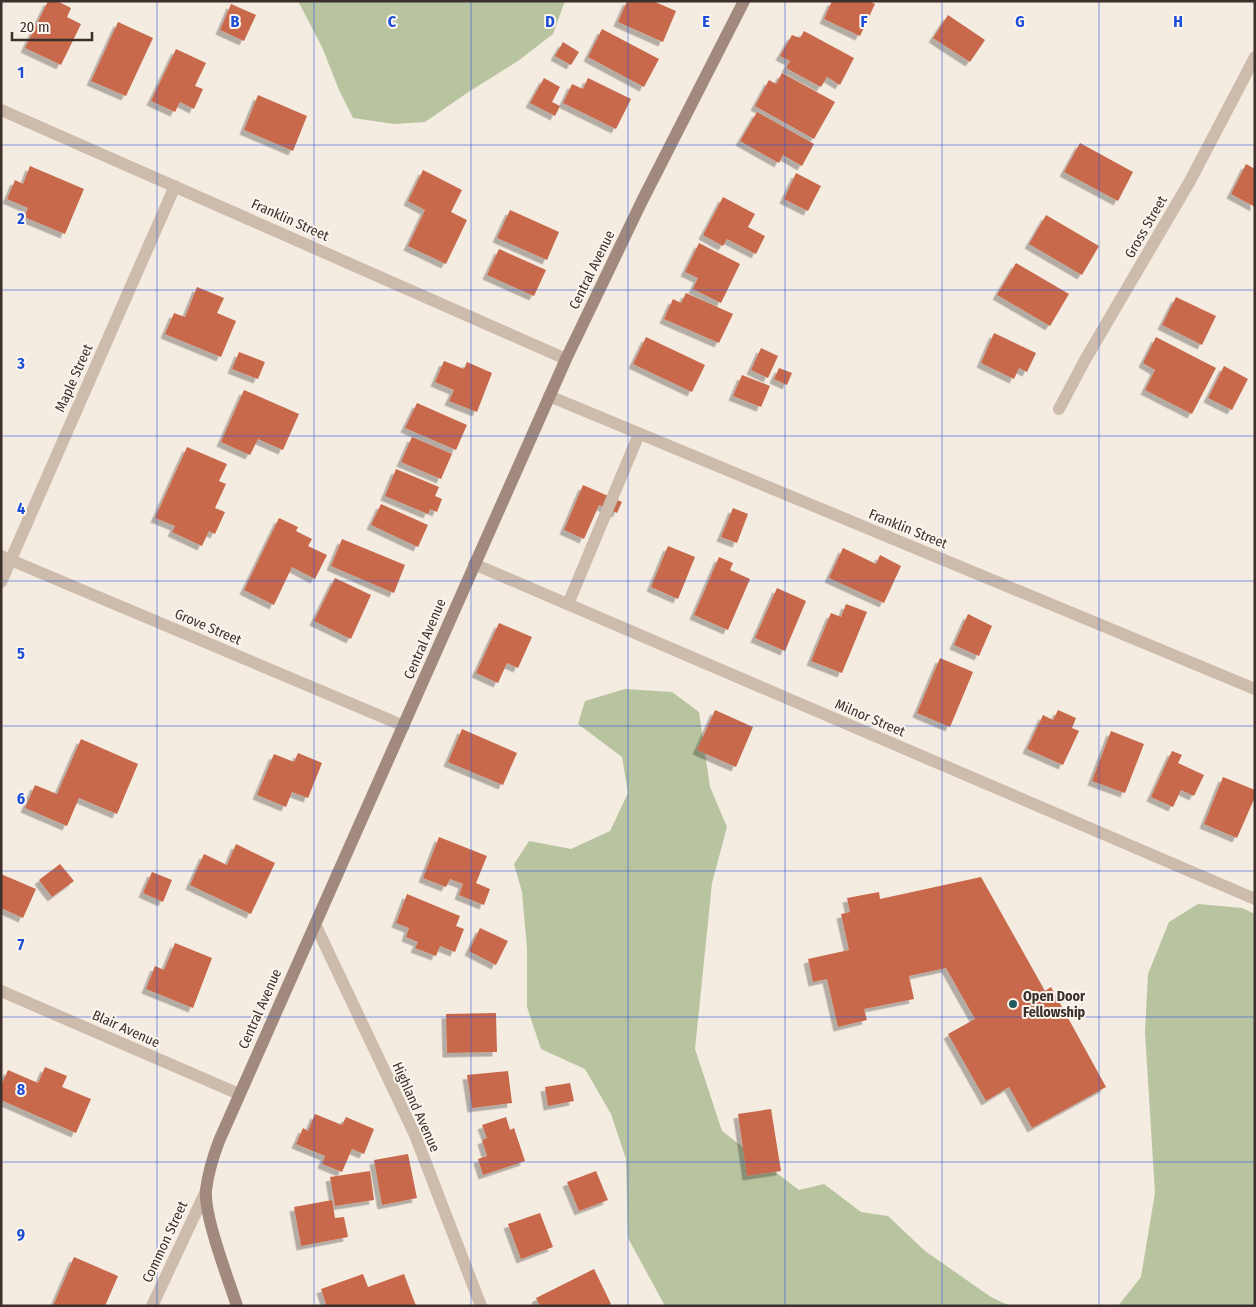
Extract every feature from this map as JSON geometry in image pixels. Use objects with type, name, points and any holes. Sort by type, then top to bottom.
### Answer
[{"type":"street","name":"Central Avenue","points":[[236,1306],[212,1228],[206,1191],[211,1164],[238,1094],[404,726],[566,359],[642,201],[744,1]]},
{"type":"street","name":"Gross Street","points":[[1059,409],[1085,360],[1190,181],[1255,57]]},
{"type":"street","name":"Franklin Street","points":[[1,110],[566,359]]},
{"type":"street","name":"Maple Street","points":[[1,582],[6,558],[175,186]]},
{"type":"street","name":"Franklin Street","points":[[549,396],[1255,689]]},
{"type":"street","points":[[568,604],[639,434]]},
{"type":"street","name":"Grove Street","points":[[6,558],[404,726]]},
{"type":"street","name":"Milnor Street","points":[[474,564],[1255,899]]},
{"type":"street","name":"Highland Avenue","points":[[315,924],[415,1136],[481,1306]]},
{"type":"street","name":"Blair Avenue","points":[[1,991],[238,1094]]},
{"type":"street","name":"Common Street","points":[[152,1306],[206,1191]]},
{"type":"green space","points":[[298,1],[565,1],[553,34],[518,61],[425,122],[394,124],[353,118],[339,90],[322,47]]},
{"type":"green space","points":[[625,689],[672,692],[699,712],[710,787],[727,827],[712,883],[695,1049],[722,1131],[799,1190],[824,1184],[861,1212],[888,1216],[925,1251],[991,1297],[1010,1306],[665,1306],[628,1238],[626,1159],[611,1114],[585,1069],[541,1049],[527,1007],[527,948],[522,892],[514,864],[529,841],[571,849],[610,831],[628,793],[622,757],[578,724],[585,701]]},
{"type":"green space","points":[[1198,904],[1242,908],[1255,914],[1255,1306],[1118,1306],[1141,1277],[1155,1193],[1145,1032],[1148,974],[1169,922]]},
{"type":"building","points":[[48,1],[57,1],[71,8],[67,17],[81,24],[61,65],[25,48]]},
{"type":"building","points":[[627,1],[653,1],[676,11],[663,42],[618,22]]},
{"type":"building","points":[[832,1],[869,1],[875,4],[860,36],[824,19]]},
{"type":"building","points":[[231,4],[256,15],[244,41],[220,30]]},
{"type":"building","points":[[948,15],[985,40],[970,62],[933,38]]},
{"type":"building","points":[[118,22],[153,38],[126,96],[91,81]]},
{"type":"building","points":[[602,29],[659,59],[644,87],[588,57]]},
{"type":"building","points":[[804,31],[854,58],[840,85],[827,77],[821,87],[786,68],[790,61],[780,56],[792,35],[800,38]]},
{"type":"building","points":[[563,42],[579,52],[571,65],[555,56]]},
{"type":"building","points":[[176,49],[206,63],[195,86],[203,89],[194,109],[180,102],[175,112],[151,101]]},
{"type":"building","points":[[782,73],[835,102],[814,139],[755,106],[769,80],[776,84]]},
{"type":"building","points":[[544,78],[560,87],[552,102],[560,106],[555,116],[530,103]]},
{"type":"building","points":[[588,78],[631,99],[616,129],[563,103],[572,84],[583,89]]},
{"type":"building","points":[[258,95],[307,116],[293,151],[244,130]]},
{"type":"building","points":[[757,112],[814,144],[802,166],[783,155],[779,163],[740,141]]},
{"type":"building","points":[[1080,143],[1133,172],[1118,201],[1064,172]]},
{"type":"building","points":[[1246,164],[1255,169],[1255,207],[1231,194]]},
{"type":"building","points":[[30,166],[84,189],[65,234],[24,217],[28,208],[7,199],[15,180],[23,184]]},
{"type":"building","points":[[423,170],[462,190],[451,212],[467,220],[446,264],[408,246],[425,210],[408,201]]},
{"type":"building","points":[[796,173],[821,186],[808,211],[784,199]]},
{"type":"building","points":[[723,197],[755,214],[748,227],[765,236],[756,254],[727,239],[723,246],[703,235]]},
{"type":"building","points":[[510,210],[559,232],[547,260],[497,238]]},
{"type":"building","points":[[1046,215],[1099,246],[1082,275],[1029,244]]},
{"type":"building","points":[[699,243],[740,264],[721,303],[693,289],[698,278],[685,272]]},
{"type":"building","points":[[499,249],[546,270],[534,296],[487,275]]},
{"type":"building","points":[[1016,263],[1069,294],[1050,326],[997,295]]},
{"type":"building","points":[[197,287],[224,298],[217,313],[236,321],[221,357],[165,334],[174,313],[185,317]]},
{"type":"building","points":[[686,293],[733,314],[719,343],[664,319],[673,299],[681,303]]},
{"type":"building","points":[[1176,297],[1216,316],[1202,345],[1162,325]]},
{"type":"building","points":[[994,333],[1036,353],[1027,372],[1019,368],[1014,379],[981,363]]},
{"type":"building","points":[[646,337],[705,365],[692,392],[633,364]]},
{"type":"building","points":[[1156,337],[1216,368],[1192,414],[1145,390],[1155,370],[1143,363]]},
{"type":"building","points":[[761,348],[778,356],[768,378],[751,370]]},
{"type":"building","points":[[239,352],[265,362],[258,379],[232,369]]},
{"type":"building","points":[[444,361],[464,369],[467,362],[492,373],[477,412],[449,401],[454,390],[435,382]]},
{"type":"building","points":[[1224,366],[1248,379],[1232,410],[1208,398]]},
{"type":"building","points":[[779,368],[792,373],[787,385],[774,379]]},
{"type":"building","points":[[742,375],[770,386],[761,407],[733,396]]},
{"type":"building","points":[[244,390],[299,414],[283,450],[258,439],[250,455],[221,442]]},
{"type":"building","points":[[417,403],[467,425],[456,450],[405,428]]},
{"type":"building","points":[[412,437],[452,454],[441,479],[401,462]]},
{"type":"building","points":[[187,447],[227,464],[219,481],[226,484],[215,508],[225,512],[215,534],[209,531],[202,546],[172,532],[175,526],[155,518]]},
{"type":"building","points":[[396,469],[439,487],[435,496],[442,499],[437,512],[430,509],[428,514],[385,496]]},
{"type":"building","points":[[583,485],[622,502],[617,513],[599,505],[584,539],[564,530]]},
{"type":"building","points":[[381,504],[428,525],[418,547],[371,525]]},
{"type":"building","points":[[733,508],[748,514],[737,543],[721,537]]},
{"type":"building","points":[[279,518],[298,527],[296,531],[312,539],[308,546],[327,555],[315,579],[292,567],[274,605],[244,590]]},
{"type":"building","points":[[342,539],[405,565],[394,593],[331,566]]},
{"type":"building","points":[[668,546],[695,557],[678,599],[651,587]]},
{"type":"building","points":[[843,548],[876,564],[880,555],[901,566],[884,603],[829,578]]},
{"type":"building","points":[[719,557],[733,563],[730,570],[750,579],[728,630],[694,615]]},
{"type":"building","points":[[335,578],[371,595],[351,639],[314,621]]},
{"type":"building","points":[[777,588],[806,601],[785,651],[755,638]]},
{"type":"building","points":[[846,604],[867,612],[842,673],[811,661],[831,613],[841,617]]},
{"type":"building","points":[[968,614],[992,626],[979,656],[954,645]]},
{"type":"building","points":[[499,623],[532,637],[518,668],[507,663],[498,683],[476,673]]},
{"type":"building","points":[[940,658],[973,672],[950,727],[917,713]]},
{"type":"building","points":[[715,710],[753,727],[736,767],[697,750]]},
{"type":"building","points":[[1058,710],[1076,718],[1072,728],[1079,731],[1063,765],[1027,749],[1043,715],[1053,720]]},
{"type":"building","points":[[462,729],[517,753],[503,785],[448,762]]},
{"type":"building","points":[[1111,731],[1144,744],[1125,793],[1092,781]]},
{"type":"building","points":[[81,739],[138,764],[117,814],[79,798],[67,826],[25,808],[35,785],[57,794]]},
{"type":"building","points":[[1172,751],[1182,755],[1178,763],[1204,775],[1194,796],[1181,790],[1173,807],[1151,797]]},
{"type":"building","points":[[298,753],[322,763],[308,798],[292,792],[286,807],[257,795],[274,754],[294,762]]},
{"type":"building","points":[[1223,777],[1255,790],[1255,797],[1237,838],[1204,824]]},
{"type":"building","points":[[439,837],[487,856],[476,883],[490,889],[484,905],[459,895],[463,884],[450,879],[446,887],[423,878]]},
{"type":"building","points":[[236,844],[275,863],[251,914],[190,885],[204,854],[227,865]]},
{"type":"building","points":[[60,864],[74,881],[52,897],[39,880]]},
{"type":"building","points":[[152,872],[172,880],[163,902],[143,893]]},
{"type":"building","points":[[1,874],[36,889],[23,918],[1,908]]},
{"type":"building","name":"Open Door Fellowship","points":[[981,877],[1045,991],[1051,987],[1106,1087],[1032,1128],[1009,1087],[986,1101],[948,1034],[975,1019],[946,968],[909,976],[914,999],[864,1009],[867,1020],[838,1027],[827,979],[813,982],[808,959],[849,950],[841,914],[850,912],[847,898],[879,892],[880,899]]},
{"type":"building","points":[[407,894],[460,916],[456,926],[464,929],[455,952],[440,946],[436,956],[415,948],[418,942],[406,937],[409,928],[396,923]]},
{"type":"building","points":[[480,928],[508,941],[496,965],[469,951]]},
{"type":"building","points":[[175,943],[212,958],[193,1008],[146,989],[155,966],[164,970]]},
{"type":"building","points":[[496,1013],[497,1052],[447,1053],[446,1014]]},
{"type":"building","points":[[45,1067],[67,1076],[62,1087],[91,1099],[76,1133],[1,1100],[1,1086],[8,1070],[38,1083]]},
{"type":"building","points":[[508,1071],[512,1103],[472,1108],[467,1075]]},
{"type":"building","points":[[570,1083],[574,1101],[548,1106],[545,1087]]},
{"type":"building","points":[[771,1109],[781,1171],[747,1176],[738,1114]]},
{"type":"building","points":[[315,1114],[342,1125],[346,1117],[374,1129],[364,1154],[352,1149],[342,1172],[322,1164],[325,1156],[296,1144],[303,1128],[308,1131]]},
{"type":"building","points":[[506,1117],[510,1130],[514,1128],[525,1161],[483,1175],[478,1159],[487,1156],[482,1140],[487,1138],[482,1125]]},
{"type":"building","points":[[408,1154],[417,1198],[382,1205],[374,1160]]},
{"type":"building","points":[[370,1171],[374,1200],[335,1206],[330,1177]]},
{"type":"building","points":[[596,1171],[608,1200],[579,1211],[567,1182]]},
{"type":"building","points":[[332,1200],[335,1218],[344,1217],[348,1237],[301,1246],[294,1207]]},
{"type":"building","points":[[540,1213],[553,1247],[521,1259],[508,1224]]},
{"type":"building","points":[[74,1257],[118,1276],[105,1306],[53,1306]]},
{"type":"building","points":[[594,1269],[611,1304],[608,1306],[540,1306],[536,1298]]},
{"type":"building","points":[[363,1274],[368,1287],[404,1274],[416,1306],[321,1306],[326,1304],[321,1289]]},
{"type":"place","name":"Open Door Fellowship","points":[[1013,1004]]}]
